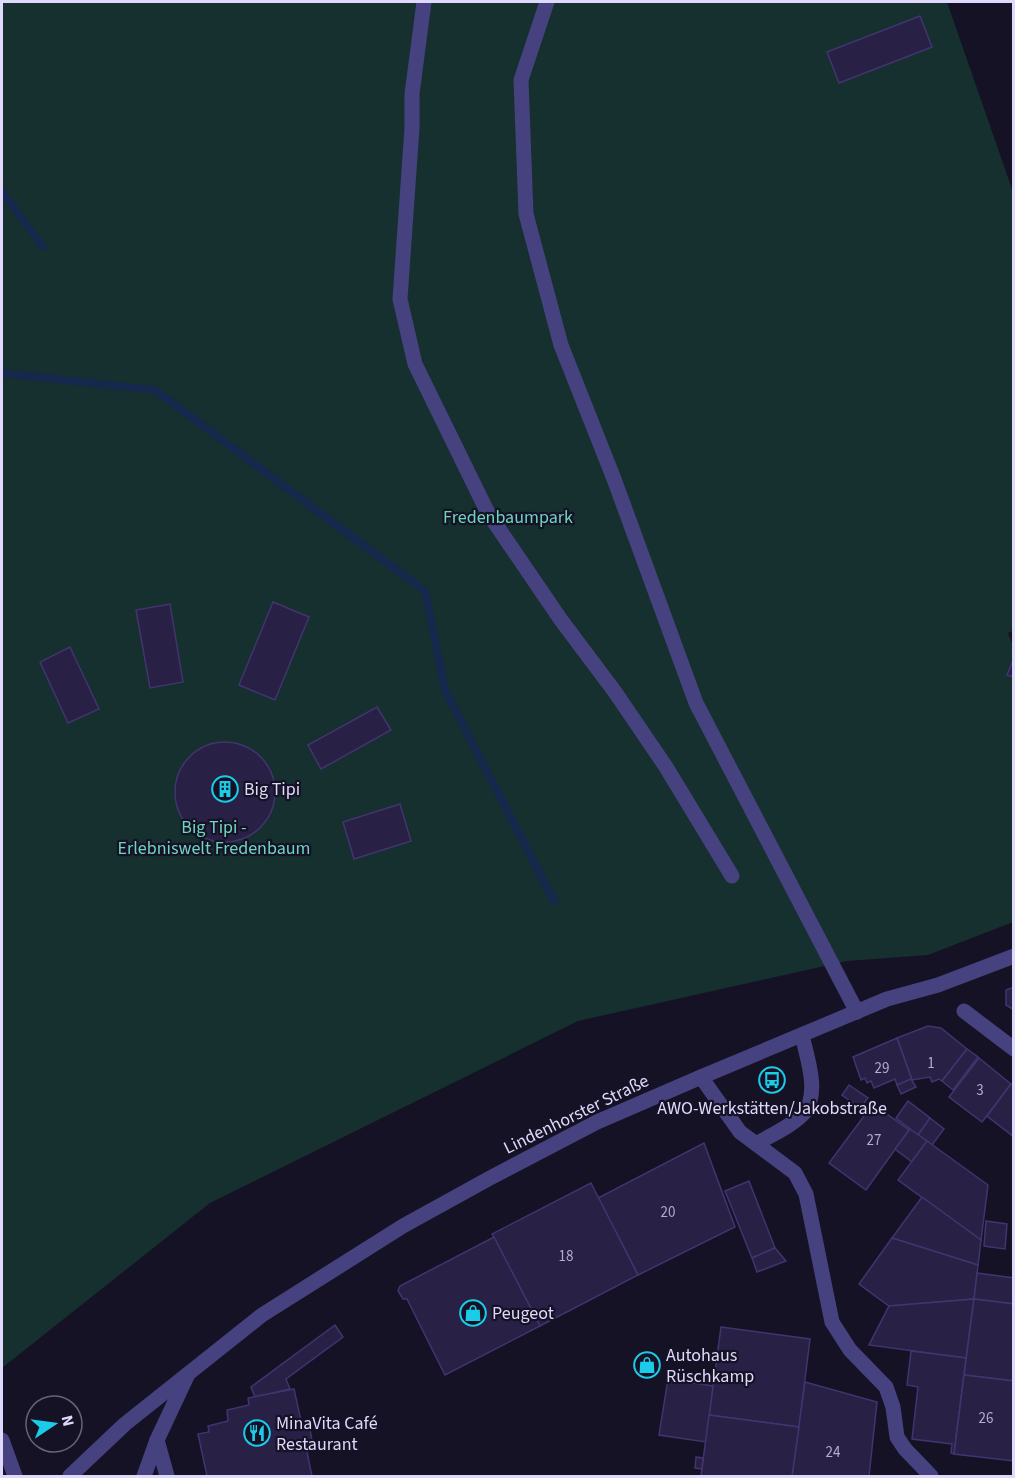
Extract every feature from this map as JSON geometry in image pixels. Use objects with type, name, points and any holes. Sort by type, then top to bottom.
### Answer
[{"type":"street","points":[[424,2],[412,94],[412,128],[400,299],[415,364],[488,513],[666,767],[732,876]]},
{"type":"street","points":[[547,2],[520,80],[526,214],[561,345],[614,479],[696,703],[857,1012]]},
{"type":"street","name":"Lindenhorster Straße","points":[[70,1476],[124,1424],[262,1315],[403,1226],[597,1122],[887,999],[938,985],[1014,956]]},
{"type":"street","points":[[964,1011],[1014,1048]]},
{"type":"street","points":[[756,1144],[795,1120],[804,1112],[811,1098],[811,1080],[802,1035]]},
{"type":"street","points":[[701,1077],[740,1132],[795,1173],[806,1194],[832,1322],[850,1350],[886,1387],[893,1407],[897,1437],[905,1449],[931,1476]]},
{"type":"street","name":"Lindenhorster Straße","points":[[144,1476],[157,1440],[189,1372]]},
{"type":"street","points":[[2,1440],[15,1476]]},
{"type":"street","points":[[157,1440],[167,1476]]},
{"type":"green space","name":"Fredenbaumpark","points":[[2,2],[947,2],[1013,192],[1014,630],[1008,633],[1014,648],[1013,922],[928,955],[847,961],[578,1021],[210,1203],[2,1368]]},
{"type":"building","points":[[920,16],[932,47],[839,83],[827,52]]},
{"type":"building","points":[[273,602],[309,617],[275,700],[239,685]]},
{"type":"building","points":[[170,604],[183,682],[150,688],[136,610]]},
{"type":"building","points":[[70,647],[99,709],[68,723],[40,662]]},
{"type":"building","points":[[1014,658],[1014,677],[1007,675]]},
{"type":"building","points":[[377,707],[391,730],[321,769],[308,745]]},
{"type":"building","name":"Big Tipi","points":[[225,742],[244,745],[261,756],[272,773],[275,792],[272,811],[261,828],[244,839],[225,842],[206,839],[189,828],[178,811],[175,792],[178,773],[189,756],[206,745]]},
{"type":"building","points":[[400,804],[411,841],[354,859],[343,822]]},
{"type":"building","points":[[1014,987],[1014,1010],[1006,1005],[1006,990]]},
{"type":"building","points":[[928,1026],[941,1028],[967,1049],[942,1081],[939,1079],[932,1082],[930,1077],[912,1080],[897,1038]]},
{"type":"building","points":[[897,1038],[912,1080],[897,1085],[895,1079],[874,1088],[871,1081],[867,1083],[865,1078],[861,1080],[853,1057]]},
{"type":"building","points":[[967,1049],[978,1057],[953,1090],[942,1081]]},
{"type":"building","points":[[979,1058],[1011,1084],[982,1122],[949,1097]]},
{"type":"building","points":[[911,1079],[916,1087],[901,1094],[897,1085]]},
{"type":"building","points":[[1011,1084],[1014,1085],[1014,1137],[987,1116]]},
{"type":"building","points":[[849,1085],[868,1098],[860,1108],[842,1095]]},
{"type":"building","points":[[908,1101],[930,1118],[918,1135],[896,1118]]},
{"type":"building","points":[[873,1104],[909,1130],[866,1190],[829,1163]]},
{"type":"building","points":[[930,1118],[944,1129],[932,1145],[918,1135]]},
{"type":"building","points":[[910,1129],[927,1141],[912,1162],[895,1149]]},
{"type":"building","points":[[927,1141],[988,1185],[981,1240],[898,1180]]},
{"type":"building","points":[[704,1143],[735,1227],[638,1275],[598,1198]]},
{"type":"building","points":[[749,1181],[775,1248],[752,1258],[725,1191]]},
{"type":"building","points":[[591,1183],[638,1275],[540,1326],[492,1234]]},
{"type":"building","points":[[922,1197],[981,1240],[978,1265],[892,1238]]},
{"type":"building","points":[[986,1221],[1007,1224],[1005,1249],[984,1246]]},
{"type":"building","name":"Peugeot","points":[[494,1237],[540,1326],[445,1375],[407,1299],[403,1299],[398,1291],[400,1286]]},
{"type":"building","points":[[892,1238],[978,1265],[974,1299],[889,1306],[859,1284]]},
{"type":"building","points":[[775,1248],[786,1261],[757,1272],[752,1258]]},
{"type":"building","points":[[977,1273],[1014,1278],[1014,1304],[974,1299]]},
{"type":"building","points":[[974,1299],[966,1358],[869,1345],[889,1306]]},
{"type":"building","points":[[974,1299],[1014,1304],[1014,1381],[964,1375]]},
{"type":"building","points":[[335,1325],[343,1337],[286,1379],[290,1389],[255,1397],[251,1387]]},
{"type":"building","points":[[721,1327],[810,1339],[799,1427],[709,1415]]},
{"type":"building","points":[[911,1351],[966,1358],[954,1454],[951,1453],[952,1444],[912,1439],[918,1387],[907,1385]]},
{"type":"building","points":[[964,1375],[1014,1381],[1014,1461],[954,1454]]},
{"type":"building","points":[[668,1379],[713,1386],[706,1442],[659,1435]]},
{"type":"building","points":[[805,1382],[877,1402],[869,1476],[792,1476]]},
{"type":"building","name":"MinaVita Café Restaurant","points":[[294,1389],[301,1421],[308,1420],[314,1450],[307,1452],[312,1476],[207,1476],[198,1434],[209,1432],[208,1426],[228,1421],[227,1410],[249,1405],[248,1398]]},
{"type":"building","points":[[709,1415],[799,1427],[792,1476],[701,1476]]},
{"type":"building","points":[[696,1457],[703,1458],[702,1469],[695,1468]]},
{"type":"waterway","points":[[2,191],[43,247]]},
{"type":"waterway","points":[[2,373],[155,390],[425,591],[445,690],[554,901]]},
{"type":"place","name":"Big Tipi","points":[[225,789]]},
{"type":"place","name":"AWO-Werkstätten/Jakobstraße","points":[[772,1080]]},
{"type":"place","name":"Peugeot","points":[[473,1313]]},
{"type":"place","name":"Autohaus Rüschkamp","points":[[647,1365]]},
{"type":"place","name":"MinaVita Café Restaurant","points":[[257,1433]]},
{"type":"park label","name":"Big Tipi - Erlebniswelt Fredenbaum","points":[[214,837]]}]
